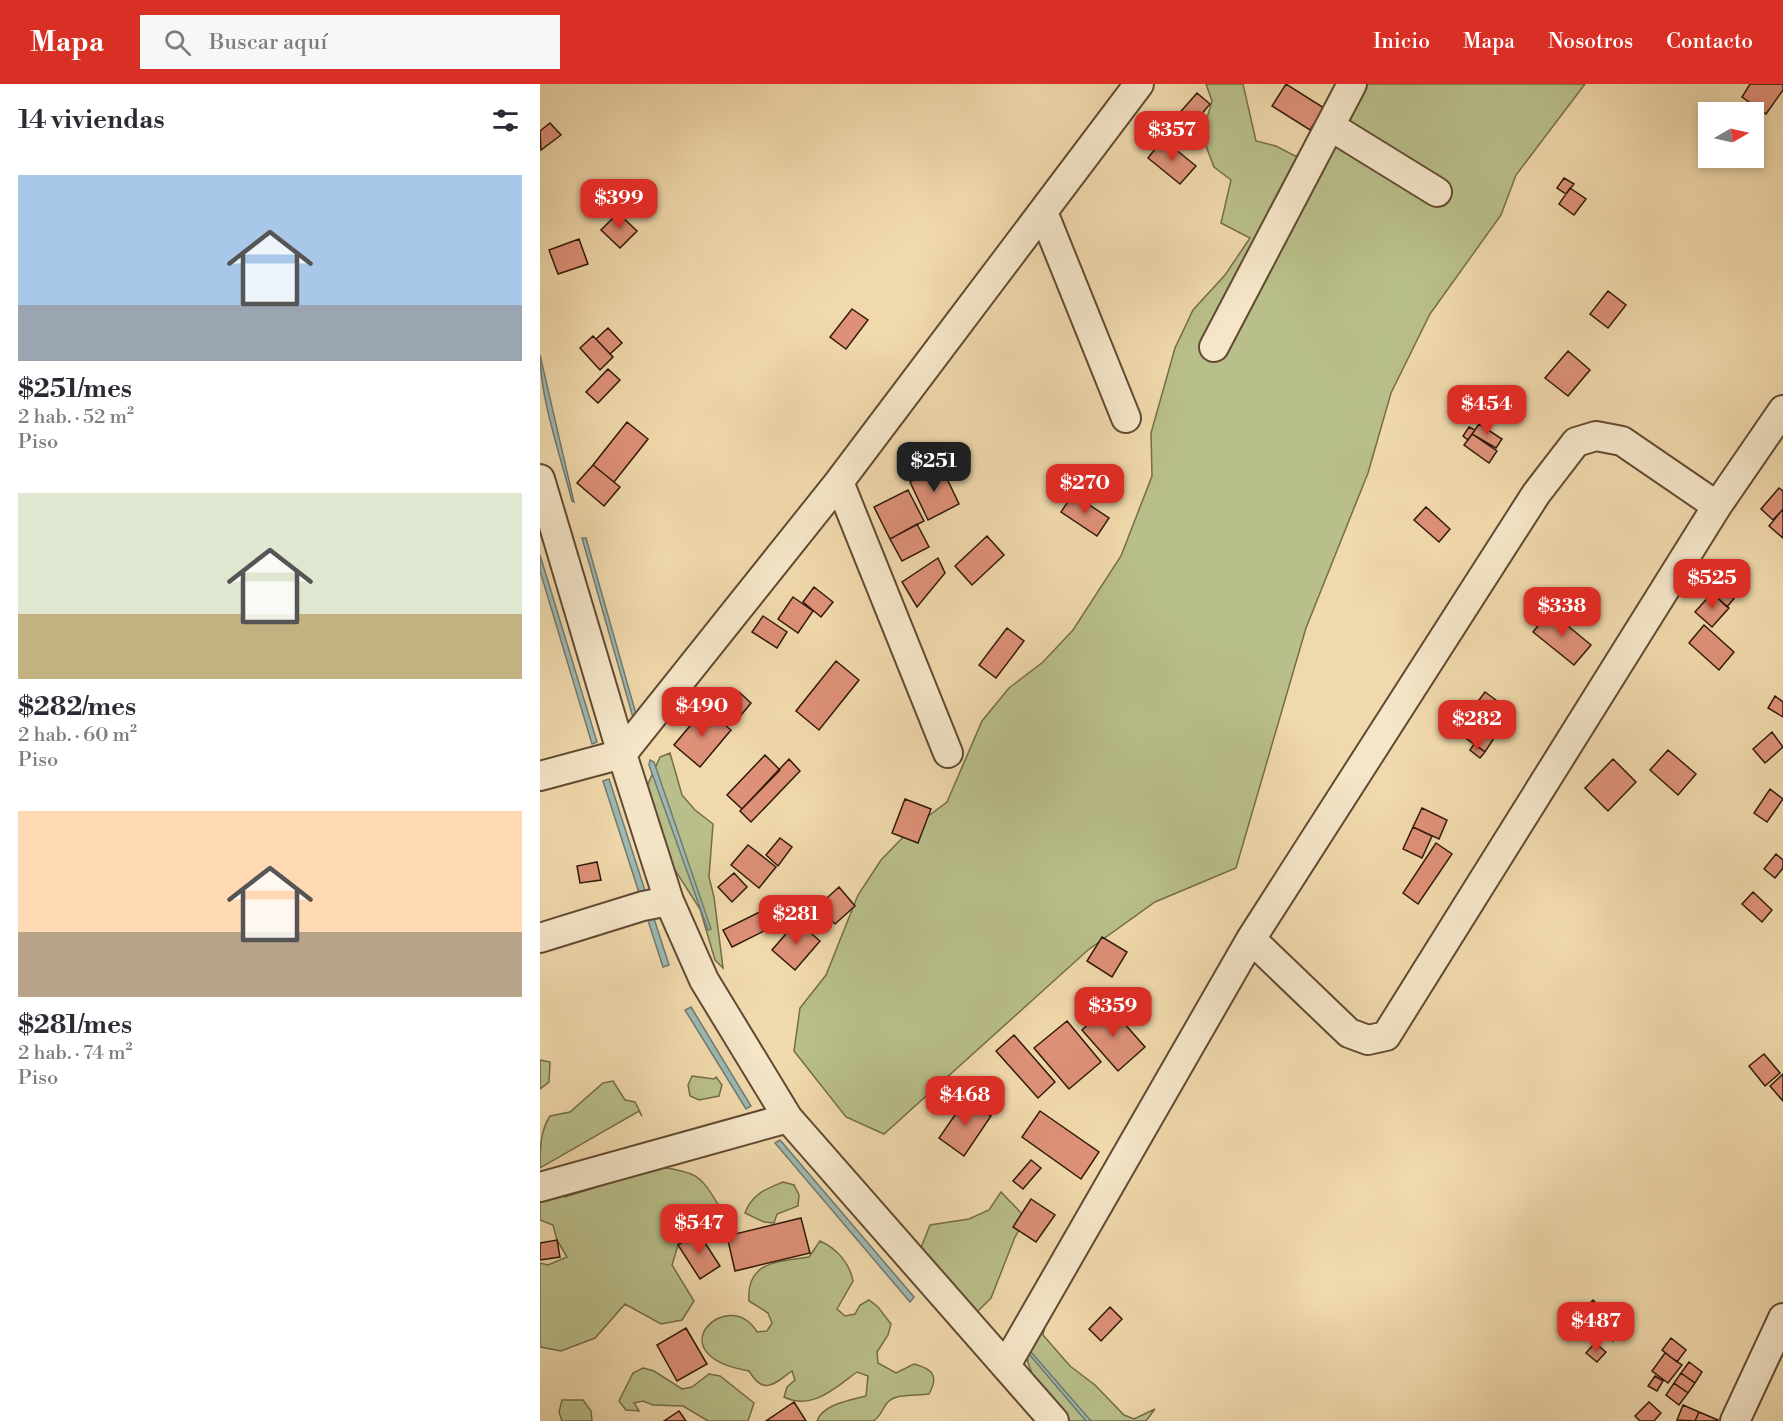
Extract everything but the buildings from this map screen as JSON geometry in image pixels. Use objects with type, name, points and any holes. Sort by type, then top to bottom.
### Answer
[{"type":"street","points":[[540,777],[622,754],[839,482],[1139,84]]},
{"type":"street","points":[[1214,347],[1352,84]]},
{"type":"street","points":[[1330,126],[1437,192]]},
{"type":"street","points":[[1043,212],[1126,418]]},
{"type":"street","points":[[1251,939],[1349,1033],[1368,1040],[1386,1036],[1717,506],[1783,411]]},
{"type":"street","points":[[1006,1365],[1251,939],[1536,494],[1576,442],[1596,436],[1622,441],[1717,506]]},
{"type":"street","points":[[540,479],[622,754],[669,901],[704,980],[788,1118],[1054,1421]]},
{"type":"street","points":[[839,482],[948,753]]},
{"type":"street","points":[[540,938],[643,906],[669,901]]},
{"type":"street","points":[[540,1187],[788,1118]]},
{"type":"street","points":[[1735,1421],[1783,1318]]},
{"type":"green space","points":[[1206,84],[1243,84],[1256,141],[1276,146],[1295,156],[1316,149],[1340,84],[1585,84],[1516,175],[1501,215],[1430,314],[1391,393],[1368,473],[1306,628],[1236,868],[1155,902],[1088,950],[884,1134],[846,1117],[794,1051],[800,1008],[826,975],[858,895],[881,860],[912,828],[947,802],[982,721],[1009,688],[1043,662],[1073,630],[1121,556],[1152,476],[1151,433],[1175,348],[1193,310],[1225,275],[1250,238],[1221,223],[1231,180],[1214,167],[1206,146],[1205,125],[1212,101]]},
{"type":"green space","points":[[670,753],[682,795],[695,810],[713,824],[709,877],[714,897],[723,968],[715,960],[700,909],[664,853],[647,786],[660,757]]},
{"type":"green space","points":[[540,1060],[550,1062],[549,1082],[540,1089]]},
{"type":"green space","points":[[692,1076],[714,1079],[716,1077],[722,1085],[719,1096],[699,1100],[690,1096],[688,1085]]},
{"type":"green space","points":[[613,1081],[625,1100],[635,1102],[642,1116],[639,1111],[540,1168],[542,1134],[550,1116],[570,1112],[603,1083]]},
{"type":"green space","points":[[660,1167],[685,1172],[699,1179],[705,1184],[723,1212],[709,1229],[691,1218],[678,1245],[672,1265],[694,1301],[682,1320],[661,1324],[625,1304],[595,1338],[561,1351],[540,1347],[540,1263],[548,1265],[567,1257],[557,1240],[553,1225],[540,1220],[540,1189],[546,1188],[565,1197],[603,1185],[617,1170]]},
{"type":"green space","points":[[783,1182],[794,1185],[799,1195],[798,1206],[777,1214],[774,1223],[764,1222],[745,1213],[756,1197]]},
{"type":"green space","points":[[1001,1192],[1026,1218],[1015,1237],[991,1298],[976,1313],[915,1263],[930,1225],[969,1219],[989,1210]]},
{"type":"green space","points":[[820,1241],[841,1257],[849,1268],[853,1281],[837,1309],[845,1316],[855,1314],[860,1305],[869,1300],[878,1307],[891,1324],[888,1335],[877,1352],[878,1363],[896,1373],[914,1364],[926,1368],[934,1378],[929,1394],[896,1397],[886,1404],[873,1421],[817,1421],[825,1410],[845,1401],[866,1396],[868,1376],[857,1372],[823,1396],[794,1401],[784,1397],[787,1387],[795,1380],[792,1371],[774,1383],[764,1385],[754,1379],[749,1371],[721,1363],[706,1351],[702,1339],[706,1328],[717,1319],[730,1316],[744,1319],[757,1332],[767,1331],[772,1323],[768,1313],[749,1301],[753,1278],[759,1270],[776,1262],[809,1257]]},
{"type":"green space","points":[[1049,1305],[1043,1335],[1070,1366],[1095,1385],[1124,1415],[1134,1419],[1155,1409],[1146,1421],[1064,1421],[1036,1383],[1028,1363],[1025,1331]]},
{"type":"green space","points":[[643,1368],[654,1371],[682,1389],[692,1387],[709,1374],[720,1376],[754,1403],[748,1421],[708,1421],[683,1406],[653,1405],[643,1401],[634,1403],[639,1411],[626,1410],[619,1401],[633,1373]]},
{"type":"green space","points":[[562,1400],[583,1400],[591,1411],[592,1421],[562,1421],[559,1412]]},
{"type":"water","points":[[540,355],[574,502],[547,409]]},
{"type":"water","points":[[582,538],[586,538],[636,714],[639,716],[634,721]]},
{"type":"water","points":[[540,555],[597,742],[592,744],[540,571]]},
{"type":"water","points":[[650,760],[654,762],[711,929],[708,930],[649,765]]},
{"type":"water","points":[[609,779],[669,965],[663,967],[603,781]]},
{"type":"water","points":[[691,1007],[751,1106],[746,1109],[685,1010]]},
{"type":"water","points":[[780,1140],[914,1297],[910,1302],[775,1143]]},
{"type":"water","points":[[1031,1352],[1091,1421],[1086,1421],[1029,1354]]}]
